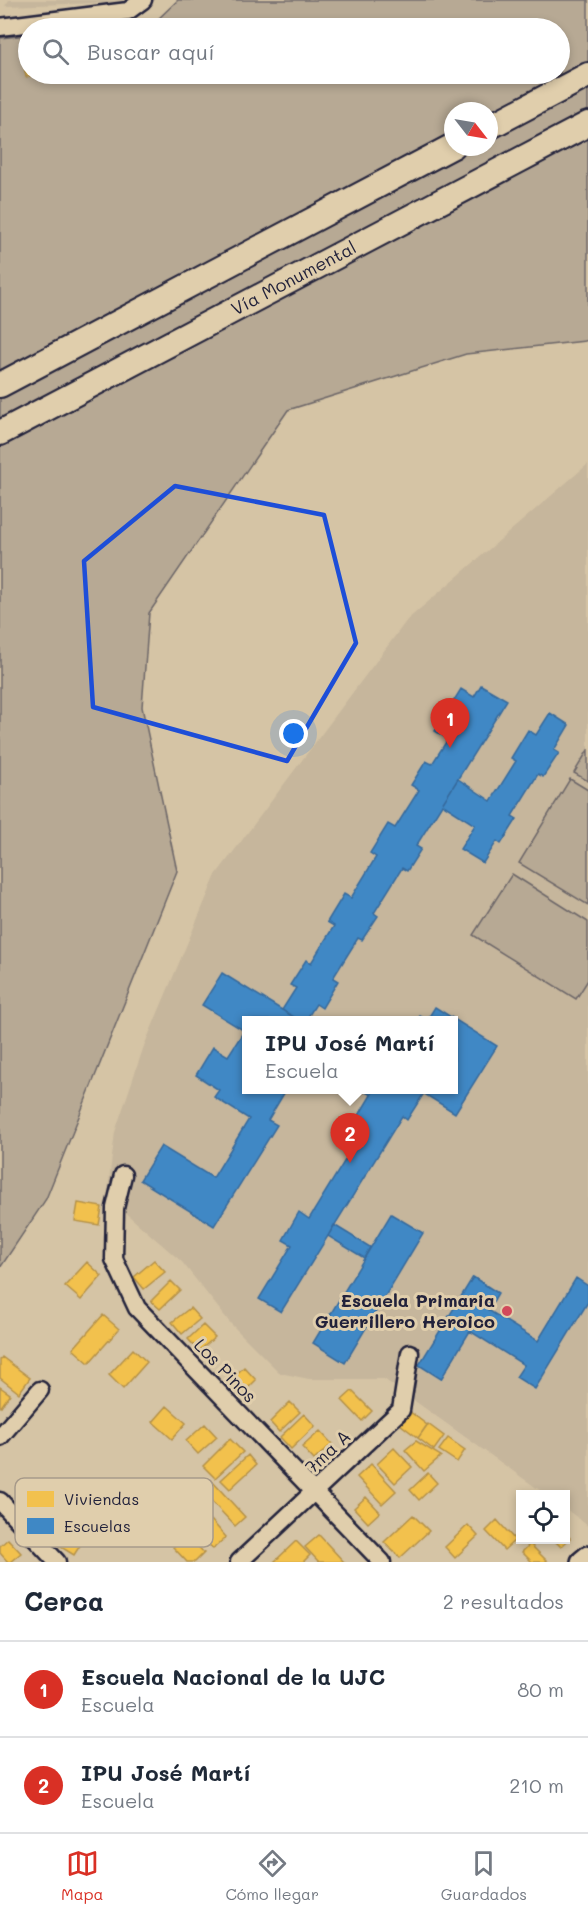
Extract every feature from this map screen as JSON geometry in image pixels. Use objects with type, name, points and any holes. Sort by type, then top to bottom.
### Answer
[{"type":"highway","points":[[498,122],[588,75]]},
{"type":"highway","name":"Vía Monumental","points":[[0,432],[588,124]]},
{"type":"highway","points":[[0,385],[444,151]]},
{"type":"main road","points":[[582,1562],[588,1557]]},
{"type":"street","points":[[72,18],[128,11],[143,0]]},
{"type":"street","points":[[0,27],[18,25]]},
{"type":"street","name":"Los Pinos","points":[[123,1175],[115,1208],[114,1259],[137,1308],[382,1562]]},
{"type":"street","name":"7ma A","points":[[239,1562],[401,1410],[410,1353]]},
{"type":"street","points":[[0,1437],[40,1389]]},
{"type":"street","points":[[0,1501],[15,1517]]},
{"type":"street","points":[[43,1547],[57,1562]]},
{"type":"highlighted area","points":[[175,486],[324,515],[356,643],[287,761],[93,707],[84,561]]},
{"type":"shaded area","points":[[9,0],[133,0],[131,2],[5,6]]},
{"type":"shaded area","points":[[178,0],[588,0],[588,339],[466,354],[288,410],[149,613],[142,707],[177,871],[46,1199],[0,1268],[0,38],[18,36],[18,84],[570,84],[570,18],[159,18]]},
{"type":"shaded area","points":[[588,464],[588,1526],[570,1512],[570,1490],[539,1490],[384,1379],[309,1379],[280,1373],[231,1324],[182,1262],[107,1197],[115,1132],[144,1046],[216,875],[407,620]]},
{"type":"shaded area","points":[[588,750],[588,781],[574,773]]},
{"type":"shaded area","points":[[570,779],[588,790],[588,905],[519,863]]},
{"type":"shaded area","points":[[512,874],[588,922],[588,980],[576,999],[473,935]]},
{"type":"building: Viviendas","points":[[78,1203],[102,1207],[99,1225],[75,1221]]},
{"type":"building: Viviendas","points":[[154,1260],[165,1272],[144,1289],[134,1277]]},
{"type":"building: Viviendas","points":[[87,1262],[102,1276],[81,1300],[65,1286]]},
{"type":"building: Viviendas","points":[[171,1281],[180,1290],[160,1309],[151,1301]]},
{"type":"building: Viviendas","points":[[190,1308],[200,1319],[182,1334],[172,1322]]},
{"type":"building: Viviendas","points":[[103,1315],[119,1329],[89,1363],[73,1349]]},
{"type":"building: Viviendas","points":[[203,1325],[215,1337],[199,1351],[188,1339]]},
{"type":"building: Viviendas","points":[[133,1349],[147,1362],[123,1389],[109,1375]]},
{"type":"building: Viviendas","points":[[2,1357],[30,1378],[19,1393],[0,1378]]},
{"type":"building: Viviendas","points":[[244,1367],[256,1380],[241,1395],[228,1382]]},
{"type":"building: Viviendas","points":[[0,1387],[10,1394],[1,1407],[0,1406]]},
{"type":"building: Viviendas","points":[[352,1391],[372,1411],[362,1421],[342,1400]]},
{"type":"building: Viviendas","points":[[290,1402],[300,1412],[279,1432],[270,1422]]},
{"type":"building: Viviendas","points":[[167,1406],[186,1423],[172,1439],[153,1422]]},
{"type":"building: Viviendas","points":[[409,1411],[427,1425],[418,1438],[400,1424]]},
{"type":"building: Viviendas","points":[[304,1414],[315,1426],[291,1449],[280,1437]]},
{"type":"building: Viviendas","points":[[205,1424],[217,1437],[198,1454],[186,1441]]},
{"type":"building: Viviendas","points":[[428,1424],[444,1436],[434,1450],[418,1438]]},
{"type":"building: Viviendas","points":[[320,1431],[332,1444],[314,1460],[302,1447]]},
{"type":"building: Viviendas","points":[[448,1438],[465,1450],[457,1462],[439,1450]]},
{"type":"building: Viviendas","points":[[230,1439],[243,1452],[215,1478],[203,1466]]},
{"type":"building: Viviendas","points":[[416,1441],[441,1456],[424,1471],[405,1450]]},
{"type":"building: Viviendas","points":[[394,1448],[412,1467],[395,1483],[377,1464]]},
{"type":"building: Viviendas","points":[[248,1455],[256,1465],[230,1489],[221,1480]]},
{"type":"building: Viviendas","points":[[371,1464],[396,1491],[382,1504],[357,1477]]},
{"type":"building: Viviendas","points":[[428,1473],[437,1483],[419,1500],[410,1490]]},
{"type":"building: Viviendas","points":[[213,1482],[245,1517],[235,1526],[213,1503]]},
{"type":"building: Viviendas","points":[[366,1497],[380,1512],[368,1523],[354,1508]]},
{"type":"building: Viviendas","points":[[413,1515],[429,1531],[400,1558],[384,1542]]},
{"type":"building: Viviendas","points":[[497,1520],[515,1540],[504,1550],[486,1531]]},
{"type":"building: Viviendas","points":[[213,1522],[226,1537],[213,1549],[211,1547],[213,1547]]},
{"type":"building: Viviendas","points":[[468,1525],[478,1536],[455,1558],[445,1547]]},
{"type":"building: Viviendas","points":[[319,1535],[344,1562],[319,1562],[305,1547]]},
{"type":"building: Viviendas","points":[[8,1539],[21,1553],[8,1562],[0,1553],[0,1546]]},
{"type":"building: Viviendas","points":[[296,1541],[310,1555],[303,1562],[274,1562]]},
{"type":"building: Viviendas","points":[[530,1544],[548,1562],[532,1562],[522,1552]]},
{"type":"building: Viviendas","points":[[61,1547],[79,1547],[74,1555]]},
{"type":"building: Viviendas","points":[[173,1547],[199,1547],[204,1553],[195,1562],[187,1562]]},
{"type":"building: Escuelas","points":[[481,685],[507,700],[416,846],[421,849],[407,871],[402,868],[374,913],[378,916],[362,940],[358,938],[333,978],[338,981],[322,1008],[316,1004],[308,1016],[292,1016],[282,1010],[296,988],[290,985],[306,960],[311,963],[334,926],[327,922],[344,894],[351,898],[376,857],[370,853],[388,824],[395,828],[419,790],[411,785],[426,761],[432,764],[448,739],[435,731],[461,689],[474,697]]},
{"type":"building: Escuelas","points":[[550,713],[569,725],[554,750],[559,753],[543,777],[538,774],[512,816],[517,819],[501,844],[497,841],[483,863],[460,849],[475,825],[442,804],[458,779],[491,801],[516,761],[511,758],[528,730],[536,735]]},
{"type":"building: Escuelas","points":[[222,973],[292,1016],[242,1016],[242,1030],[202,1005]]},
{"type":"building: Escuelas","points":[[435,1007],[449,1016],[429,1016]]},
{"type":"building: Escuelas","points":[[458,1021],[497,1046],[455,1113],[425,1094],[458,1094]]},
{"type":"building: Escuelas","points":[[242,1034],[242,1094],[284,1094],[268,1120],[277,1125],[214,1226],[140,1180],[161,1146],[213,1178],[249,1119],[214,1097],[219,1090],[196,1075],[213,1047],[228,1056]]},
{"type":"building: Escuelas","points":[[372,1094],[423,1094],[407,1120],[402,1116],[281,1312],[259,1299],[292,1245],[283,1240],[299,1212],[309,1219],[363,1131],[353,1125]]},
{"type":"building: Escuelas","points":[[391,1214],[423,1233],[345,1363],[313,1343]]},
{"type":"building: Escuelas","points":[[334,1225],[370,1247],[364,1258],[328,1236]]},
{"type":"building: Escuelas","points":[[473,1277],[498,1293],[488,1310],[538,1341],[576,1278],[588,1286],[588,1302],[535,1389],[516,1377],[524,1365],[470,1331],[441,1379],[419,1365]]},
{"type":"place","name":"Escuela Nacional de la UJC","points":[[450,748]]},
{"type":"place","name":"IPU José Martí","points":[[350,1163]]},
{"type":"place","name":"Escuela Primaria Guerrillero Heroico","points":[[507,1311]]}]
